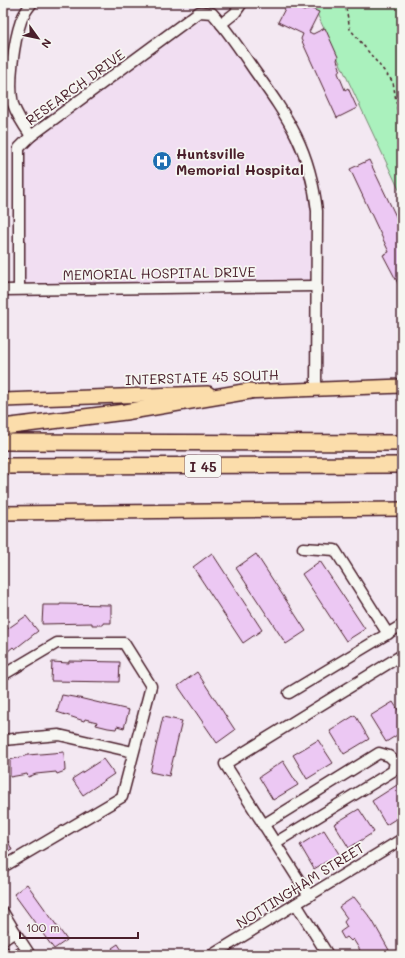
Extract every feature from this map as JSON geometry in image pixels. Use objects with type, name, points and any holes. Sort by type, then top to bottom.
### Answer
[{"type":"highway","points":[[3,427],[125,412],[250,391]]},
{"type":"highway","name":"I 45","points":[[3,442],[402,443]]},
{"type":"highway","name":"I 45","points":[[3,466],[402,465]]},
{"type":"main road","name":"INTERSTATE 45 SOUTH","points":[[3,400],[402,386]]},
{"type":"main road","points":[[3,513],[402,509]]},
{"type":"street","points":[[31,136],[19,120],[7,82],[21,20],[32,3]]},
{"type":"street","points":[[242,3],[235,13],[221,24],[289,121],[309,165],[314,185],[316,211],[316,389]]},
{"type":"street","name":"RESEARCH DRIVE","points":[[19,289],[19,148],[31,136],[199,12],[212,13],[221,24]]},
{"type":"street","name":"MEMORIAL HOSPITAL DRIVE","points":[[3,290],[316,286]]},
{"type":"street","points":[[303,548],[335,550],[388,634]]},
{"type":"street","points":[[289,693],[402,625]]},
{"type":"street","points":[[3,675],[57,643],[124,643],[150,686],[122,797],[3,867]]},
{"type":"street","points":[[309,896],[225,764],[402,655]]},
{"type":"street","points":[[3,740],[59,735],[134,752]]},
{"type":"street","points":[[263,825],[379,753],[398,759],[393,771],[275,843]]},
{"type":"street","name":"NOTTINGHAM STREET","points":[[212,955],[402,839]]},
{"type":"street","points":[[296,904],[328,955]]},
{"type":"street","points":[[3,912],[30,955]]},
{"type":"street","points":[[3,940],[15,932]]},
{"type":"street","points":[[3,951],[5,955]]},
{"type":"path","points":[[345,3],[350,29],[393,82],[402,138]]},
{"type":"shaded area","name":"Huntsville Memorial Hospital","points":[[204,17],[212,17],[290,130],[307,172],[313,206],[311,282],[25,285],[21,150]]},
{"type":"green space","points":[[312,3],[402,3],[402,196]]},
{"type":"building","points":[[288,3],[304,11],[310,8],[319,12],[309,32],[313,34],[325,28],[338,57],[337,60],[340,68],[338,73],[345,90],[348,88],[357,108],[337,118],[301,39],[303,34],[278,22]]},
{"type":"building","points":[[369,160],[402,229],[402,291],[383,255],[389,252],[350,169]]},
{"type":"building","points":[[212,553],[262,630],[243,643],[193,567]]},
{"type":"building","points":[[256,554],[306,631],[286,644],[236,568]]},
{"type":"building","points":[[320,561],[365,629],[346,641],[302,574]]},
{"type":"building","points":[[43,605],[111,605],[111,623],[103,623],[103,625],[92,625],[92,623],[42,624]]},
{"type":"building","points":[[26,616],[38,631],[15,649],[13,647],[7,652],[3,646],[3,632]]},
{"type":"building","points":[[69,661],[120,662],[119,682],[51,681],[52,662],[69,663]]},
{"type":"building","points":[[197,672],[235,730],[217,743],[178,686]]},
{"type":"building","points":[[62,695],[129,710],[124,728],[117,726],[116,729],[108,728],[96,725],[97,722],[85,719],[84,721],[57,712]]},
{"type":"building","points":[[393,702],[402,716],[402,732],[386,742],[370,716]]},
{"type":"building","points":[[355,715],[369,739],[344,754],[330,731]]},
{"type":"building","points":[[163,717],[182,721],[169,776],[150,772]]},
{"type":"building","points":[[318,740],[333,763],[307,779],[293,755]]},
{"type":"building","points":[[64,752],[65,771],[57,774],[56,772],[36,774],[28,777],[27,774],[10,777],[10,760],[28,755]]},
{"type":"building","points":[[103,759],[114,774],[83,795],[72,779]]},
{"type":"building","points":[[283,761],[298,785],[273,800],[259,777]]},
{"type":"building","points":[[397,785],[402,794],[402,815],[386,825],[372,801]]},
{"type":"building","points":[[359,809],[374,832],[349,848],[334,824]]},
{"type":"building","points":[[324,830],[339,854],[314,869],[300,845]]},
{"type":"building","points":[[8,841],[12,850],[3,853],[3,842]]},
{"type":"building","points":[[27,884],[67,940],[54,949],[14,894]]},
{"type":"building","points":[[354,897],[372,920],[389,950],[383,955],[363,955],[353,939],[351,941],[347,937],[344,939],[340,932],[347,927],[344,922],[347,918],[339,907]]},
{"type":"building","points":[[118,944],[125,955],[117,955],[112,948]]},
{"type":"building","points":[[16,947],[21,955],[14,955],[11,951]]},
{"type":"place","name":"Huntsville Memorial Hospital","points":[[162,161]]}]
